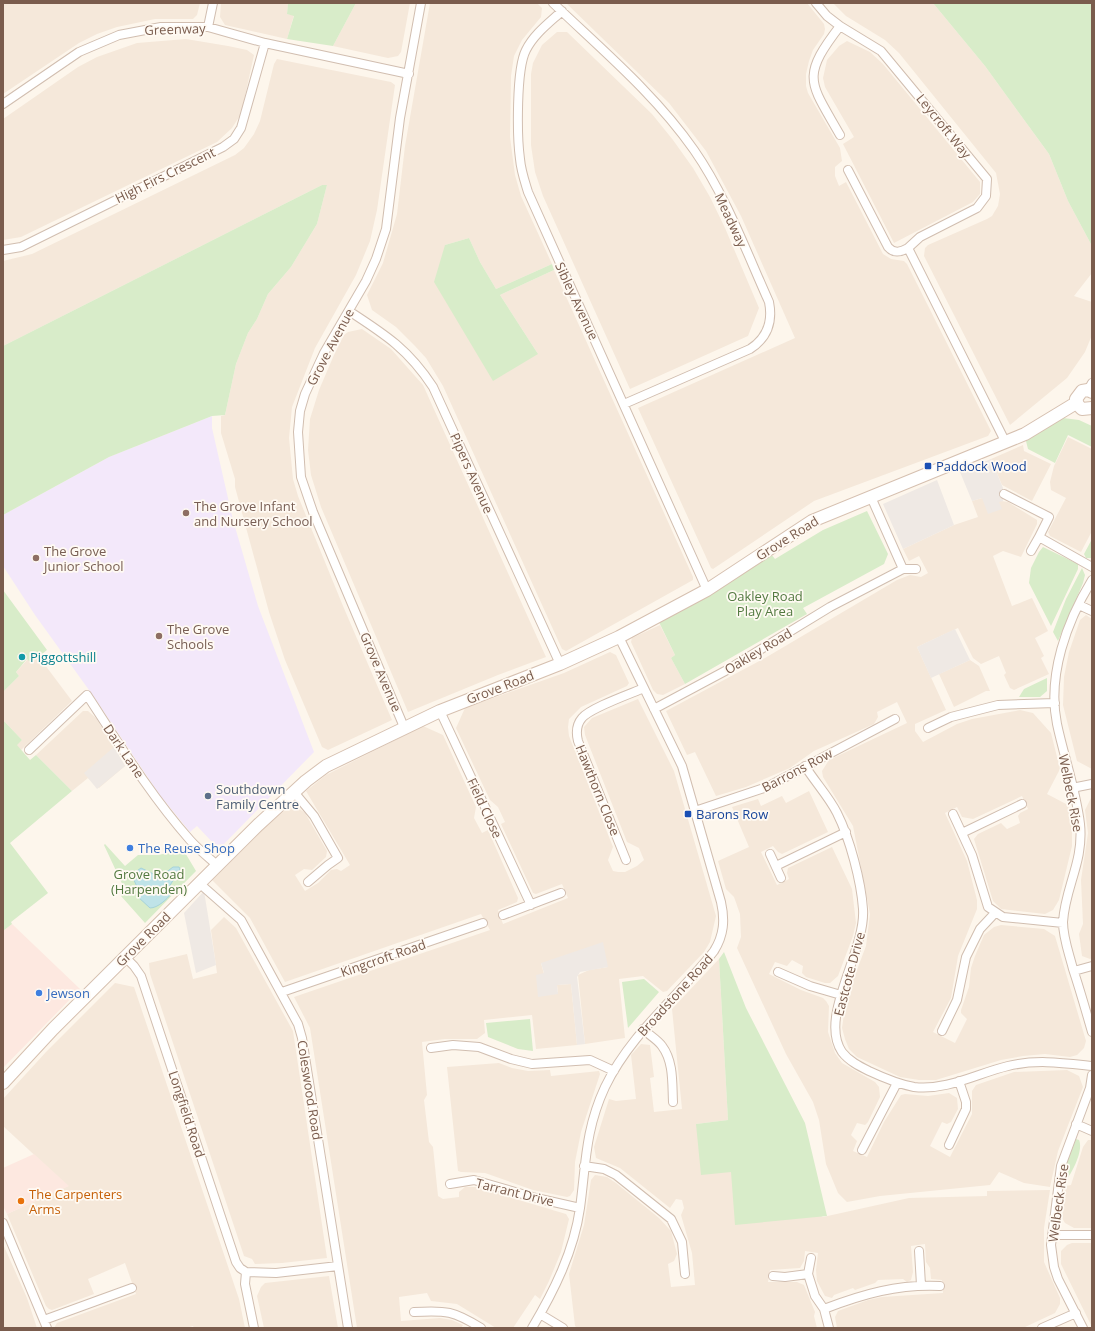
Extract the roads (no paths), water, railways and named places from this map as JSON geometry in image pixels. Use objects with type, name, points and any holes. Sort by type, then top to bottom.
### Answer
[{"type":"street","points":[[208,27],[213,3]]},
{"type":"street","name":"Grove Avenue","points":[[404,727],[313,512],[301,477],[298,432],[305,394],[324,353],[366,281],[376,259],[386,229],[400,118],[421,3]]},
{"type":"street","name":"Meadway","points":[[553,3],[663,110],[693,149],[714,182],[769,302],[771,310],[769,328],[761,341],[750,349],[624,404]]},
{"type":"street","name":"Leycroft Way","points":[[816,3],[827,16],[840,26],[881,51],[987,179],[986,196],[978,208],[920,237],[908,248]]},
{"type":"street","name":"Sibley Avenue","points":[[562,11],[532,41],[523,58],[520,71],[518,137],[520,159],[528,192],[707,590]]},
{"type":"street","points":[[840,26],[818,58],[813,78],[817,94],[840,135]]},
{"type":"street","name":"Greenway","points":[[3,104],[79,52],[119,35],[162,27],[208,27],[265,44],[409,74]]},
{"type":"street","name":"High Firs Crescent","points":[[3,250],[21,247],[223,147],[234,139],[245,117],[265,44]]},
{"type":"street","points":[[848,170],[890,250],[898,252],[908,248],[1006,443]]},
{"type":"street","name":"Pipers Avenue","points":[[349,311],[397,344],[422,369],[433,388],[560,664]]},
{"type":"street","name":"Grove Road","points":[[3,1083],[125,957],[217,865],[294,792],[326,766],[440,710],[560,664],[619,637],[707,590],[812,521],[1006,443],[1076,403],[1079,393],[1091,388]]},
{"type":"street","points":[[1076,403],[1082,409],[1092,409]]},
{"type":"street","points":[[1004,494],[1049,517],[1031,551]]},
{"type":"street","points":[[871,497],[903,569]]},
{"type":"street","points":[[1039,537],[1092,567]]},
{"type":"street","name":"Oakley Road","points":[[654,709],[728,670],[830,608],[903,569],[916,569]]},
{"type":"street","name":"Welbeck Rise","points":[[1092,580],[1079,605],[1058,664],[1055,682],[1057,722],[1080,824],[1079,855],[1066,901],[1063,923],[1064,938],[1092,1032]]},
{"type":"street","points":[[1079,605],[1092,611]]},
{"type":"street","name":"Broadstone Road","points":[[532,1328],[555,1287],[566,1262],[580,1208],[584,1166],[592,1120],[605,1088],[614,1070],[627,1050],[643,1029],[708,959],[720,942],[723,932],[724,924],[722,902],[682,766],[619,637]]},
{"type":"street","name":"Hawthorn Close","points":[[626,860],[578,742],[577,728],[579,722],[587,713],[644,688]]},
{"type":"street","name":"Dark Lane","points":[[29,750],[87,695],[127,756],[180,828],[191,841],[217,865]]},
{"type":"street","points":[[928,728],[951,718],[998,705],[1055,703]]},
{"type":"street","name":"Field Close","points":[[440,710],[531,905]]},
{"type":"street","name":"Barrons Row","points":[[695,811],[767,788],[805,766],[895,719]]},
{"type":"street","name":"Eastcote Drive","points":[[805,766],[837,812],[846,832],[852,851],[863,909],[863,922],[856,954],[837,1010],[836,1035],[843,1052],[859,1066],[897,1084],[916,1087],[936,1086],[959,1081],[1008,1066],[1032,1061],[1092,1066]]},
{"type":"street","points":[[1072,788],[1092,784]]},
{"type":"street","points":[[294,792],[314,816],[338,858],[328,864],[308,882]]},
{"type":"street","points":[[962,833],[1022,804]]},
{"type":"street","points":[[953,814],[972,855],[988,907],[1003,917],[1063,923]]},
{"type":"street","points":[[776,866],[846,832]]},
{"type":"street","points":[[770,854],[781,878]]},
{"type":"street","name":"Coleswood Road","points":[[199,883],[241,920],[282,992],[298,1024],[302,1038],[348,1328]]},
{"type":"street","points":[[503,915],[561,893]]},
{"type":"street","points":[[942,1031],[957,1000],[966,957],[980,929],[995,913]]},
{"type":"street","name":"Kingcroft Road","points":[[282,992],[483,924]]},
{"type":"street","name":"Longfield Road","points":[[125,957],[141,976],[236,1262],[240,1268],[246,1272]]},
{"type":"street","points":[[1074,971],[1092,966]]},
{"type":"street","points":[[778,972],[810,986],[841,995]]},
{"type":"street","points":[[643,1029],[662,1045],[667,1053],[670,1064],[673,1102]]},
{"type":"street","points":[[431,1048],[452,1045],[479,1047],[511,1059],[532,1064],[590,1060],[614,1070]]},
{"type":"street","name":"Welbeck Rise","points":[[1083,1328],[1054,1267],[1052,1235],[1061,1166],[1090,1088],[1092,1076]]},
{"type":"street","points":[[949,1145],[966,1109],[966,1102],[959,1081]]},
{"type":"street","points":[[862,1150],[897,1084]]},
{"type":"street","points":[[1076,1124],[1092,1131]]},
{"type":"street","points":[[584,1166],[604,1169],[616,1174],[671,1219],[682,1242],[685,1274]]},
{"type":"street","name":"Tarrant Drive","points":[[450,1184],[474,1180],[536,1198],[580,1208]]},
{"type":"street","points":[[3,1223],[45,1324],[132,1288]]},
{"type":"street","points":[[1052,1235],[1092,1235]]},
{"type":"street","points":[[919,1251],[921,1285]]},
{"type":"street","points":[[811,1258],[808,1274],[816,1296],[824,1309],[829,1328]]},
{"type":"street","points":[[254,1328],[245,1284],[246,1272],[276,1273],[338,1266]]},
{"type":"street","points":[[772,1276],[786,1277],[808,1274]]},
{"type":"street","points":[[824,1309],[861,1295],[921,1285],[940,1286]]},
{"type":"street","points":[[414,1312],[437,1310],[448,1312],[462,1316],[481,1328]]},
{"type":"street","points":[[1042,1328],[1076,1313]]},
{"type":"street","points":[[540,1314],[563,1328]]},
{"type":"water","points":[[173,867],[179,867],[180,869],[169,887],[172,893],[159,905],[150,908],[137,896],[138,889],[133,878],[134,873],[141,868],[160,877]]},
{"type":"place","name":"Paddock Wood","points":[[928,466]]},
{"type":"place","name":"The Grove Infant and Nursery School","points":[[186,513]]},
{"type":"place","name":"The Grove Junior School","points":[[36,558]]},
{"type":"place","name":"The Grove Schools","points":[[159,636]]},
{"type":"place","name":"Piggottshill","points":[[22,657]]},
{"type":"place","name":"Southdown Family Centre","points":[[208,796]]},
{"type":"place","name":"Barons Row","points":[[688,814]]},
{"type":"place","name":"The Reuse Shop","points":[[130,848]]},
{"type":"place","name":"Jewson","points":[[39,993]]},
{"type":"place","name":"The Carpenters Arms","points":[[21,1201]]},
{"type":"park label","name":"Oakley Road Play Area","points":[[765,604]]},
{"type":"park label","name":"Grove Road (Harpenden)","points":[[149,882]]}]
